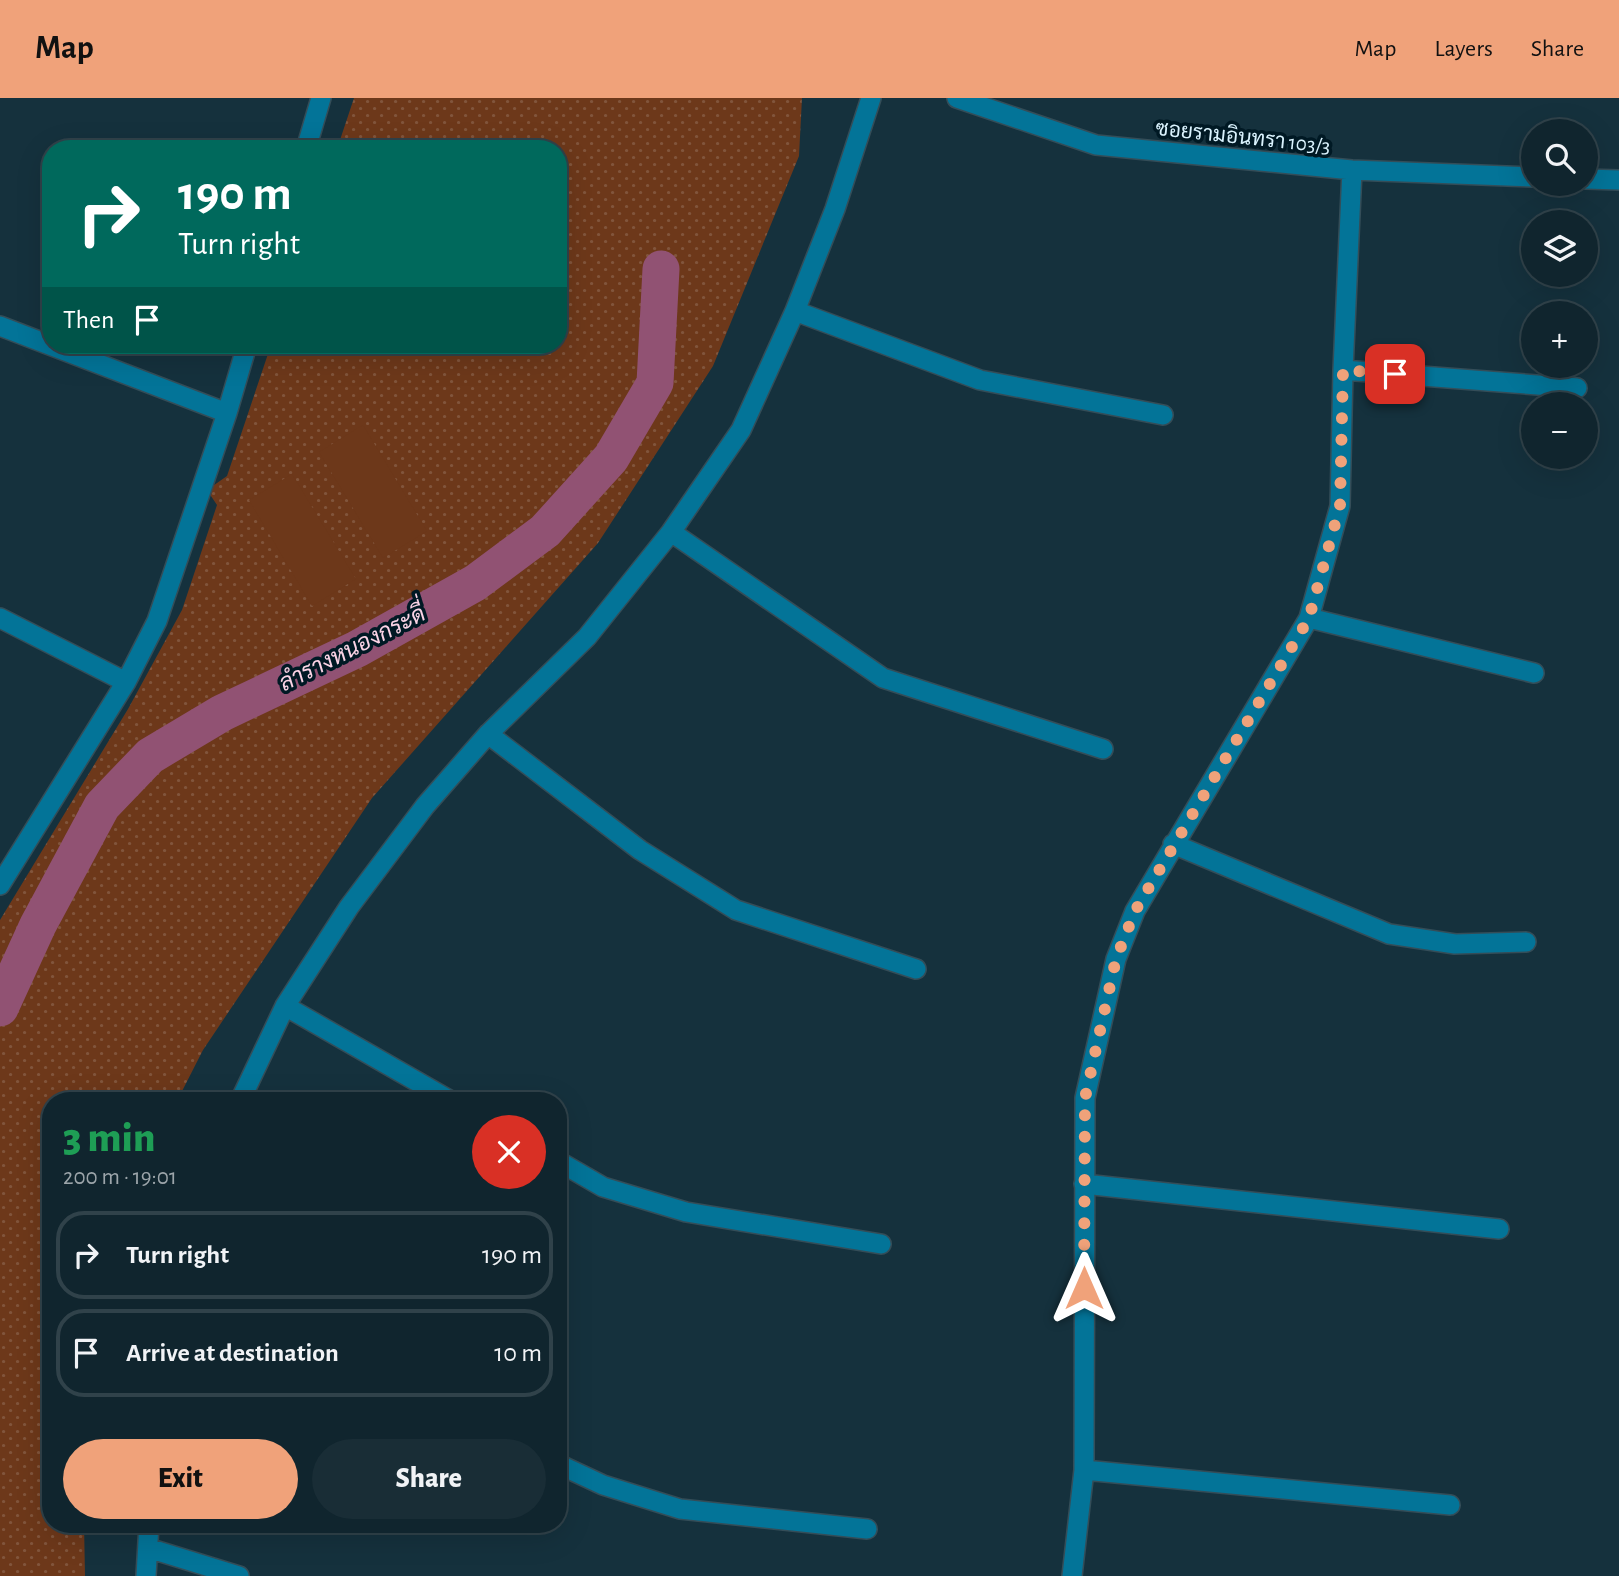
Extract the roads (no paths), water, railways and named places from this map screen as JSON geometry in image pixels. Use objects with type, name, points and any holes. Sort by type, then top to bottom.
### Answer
[{"type":"street","points":[[309,140],[321,98]]},
{"type":"street","points":[[244,1092],[285,1006],[349,907],[425,806],[488,734],[587,637],[671,531],[741,430],[795,312],[835,209],[871,98]]},
{"type":"street","name":"ซอยรามอินทรา 103/3","points":[[957,98],[1096,145],[1352,170],[1521,177]]},
{"type":"street","points":[[1072,1576],[1084,1470],[1085,1098],[1116,959],[1135,911],[1309,618],[1340,506],[1352,170]]},
{"type":"street","points":[[1598,179],[1619,180]]},
{"type":"street","points":[[795,312],[980,380],[1163,415]]},
{"type":"street","points":[[0,326],[42,342]]},
{"type":"street","points":[[73,354],[227,413]]},
{"type":"street","points":[[0,885],[126,682],[157,621],[244,354]]},
{"type":"street","points":[[1343,370],[1577,388]]},
{"type":"street","points":[[671,531],[883,678],[1103,749]]},
{"type":"street","points":[[0,618],[126,682]]},
{"type":"street","points":[[1309,618],[1534,673]]},
{"type":"street","points":[[488,734],[640,850],[736,910],[916,969]]},
{"type":"street","points":[[1173,844],[1389,934],[1455,944],[1526,942]]},
{"type":"street","points":[[285,1006],[435,1092]]},
{"type":"street","points":[[567,1166],[603,1187],[685,1212],[881,1244]]},
{"type":"street","points":[[1084,1184],[1499,1230]]},
{"type":"street","points":[[567,1468],[603,1485],[680,1509],[867,1529]]},
{"type":"street","points":[[1084,1470],[1450,1505]]},
{"type":"street","points":[[146,1576],[149,1533]]},
{"type":"street","points":[[148,1548],[239,1576]]},
{"type":"waterway","name":"ลำรางหนองกระดี่","points":[[0,1008],[38,925],[102,806],[150,756],[222,713],[357,649],[475,583],[545,531],[611,458],[655,383],[661,269]]}]
